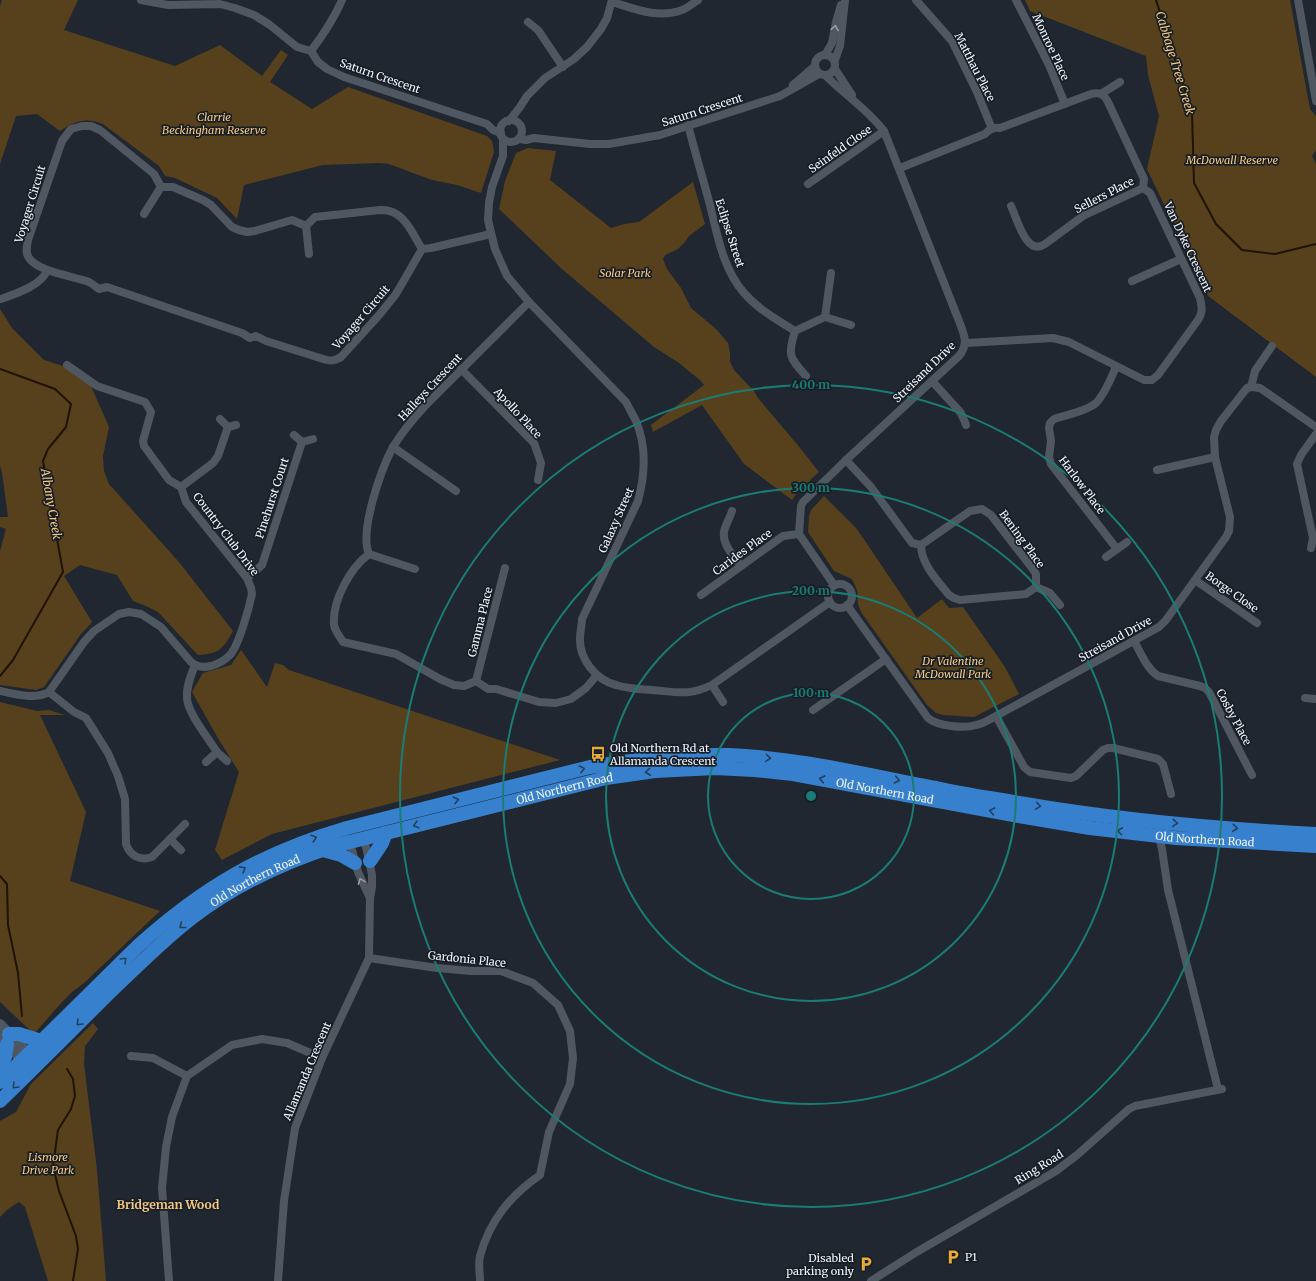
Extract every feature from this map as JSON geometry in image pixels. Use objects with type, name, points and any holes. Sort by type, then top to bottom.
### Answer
[{"type":"highway","name":"Old Northern Road","points":[[0,1101],[30,1062],[41,1041],[138,946],[181,909],[233,875],[265,858],[308,840],[353,826],[590,767],[654,757],[705,755],[730,755],[788,760],[1022,803],[1155,821],[1316,834]]},
{"type":"highway","name":"Old Northern Road","points":[[0,1082],[30,1062],[172,934],[195,916],[254,879],[295,860],[350,842],[606,778],[662,771],[715,768],[754,770],[793,774],[1054,822],[1159,836],[1316,846]]},
{"type":"highway","points":[[370,861],[382,843],[386,833]]},
{"type":"highway","points":[[323,850],[355,862]]},
{"type":"highway","points":[[0,1068],[5,1057],[4,1035],[19,1034],[41,1041]]},
{"type":"street","points":[[141,0],[168,5],[210,2],[235,8],[254,15],[270,25],[297,47],[312,51],[327,28],[342,0]]},
{"type":"street","points":[[520,107],[521,127],[516,140],[508,142],[502,136],[506,123],[520,107],[527,96],[545,78],[574,59],[587,47],[601,29],[607,18],[612,1],[645,12],[658,14],[683,10],[698,0]]},
{"type":"street","points":[[825,55],[832,43],[836,22],[844,0]]},
{"type":"street","points":[[835,64],[832,57],[825,55],[822,55],[816,60],[820,72],[832,74],[835,64],[840,46],[844,0]]},
{"type":"street","name":"Matthau Place","points":[[916,0],[952,41],[977,92],[992,129]]},
{"type":"street","name":"Monroe Place","points":[[1016,0],[1049,65],[1065,104]]},
{"type":"street","points":[[1298,0],[1316,101]]},
{"type":"street","points":[[528,22],[538,30],[563,66]]},
{"type":"street","name":"Saturn Crescent","points":[[312,51],[318,62],[327,69],[344,76],[487,124],[506,123]]},
{"type":"street","name":"Streisand Drive","points":[[835,64],[856,101]]},
{"type":"street","name":"Saturn Crescent","points":[[516,140],[534,138],[590,144],[609,144],[660,135],[780,96],[820,72]]},
{"type":"street","name":"Streisand Drive","points":[[799,534],[801,506],[808,496],[959,356],[966,343],[959,321],[900,168],[884,131],[874,117],[820,72]]},
{"type":"street","points":[[900,168],[985,134],[996,127],[1000,128],[1091,94],[1101,94],[1120,82]]},
{"type":"street","name":"Van Dyke Crescent","points":[[966,343],[1053,338],[1060,339],[1069,342],[1144,380],[1152,380],[1158,375],[1202,312],[1200,298],[1150,193],[1143,188],[1144,179],[1105,96],[1101,94]]},
{"type":"street","points":[[506,123],[514,121],[521,127]]},
{"type":"street","name":"Saturn Crescent","points":[[487,124],[502,136]]},
{"type":"street","name":"Voyager Circuit","points":[[161,187],[154,174],[100,130],[91,126],[82,126],[71,129],[62,141],[28,240],[26,251],[28,258],[33,263],[47,270],[89,282],[99,289],[107,288],[242,333],[250,338],[256,336],[266,341],[329,361],[335,361],[346,352],[396,294],[422,249]]},
{"type":"street","name":"Eclipse Street","points":[[688,126],[724,257],[732,275],[743,292],[757,307],[795,331]]},
{"type":"street","name":"Saturn Crescent","points":[[521,127],[534,138]]},
{"type":"street","name":"Seinfeld Close","points":[[808,184],[884,131]]},
{"type":"street","name":"Galaxy Street","points":[[502,136],[503,156],[492,187],[488,220],[491,234],[507,276],[529,302],[626,402],[636,422],[643,446],[645,469],[643,484],[638,501],[582,620],[580,638],[581,647],[587,663],[597,675],[608,683],[626,688],[680,693],[693,692],[712,685],[830,602]]},
{"type":"street","name":"Galaxy Street","points":[[503,156],[516,140]]},
{"type":"street","points":[[144,214],[161,187],[173,188],[203,200],[211,205],[232,227],[239,230],[247,232],[255,231],[292,220],[306,226]]},
{"type":"street","name":"Sellers Place","points":[[1011,206],[1026,239],[1032,245],[1038,247],[1045,244],[1083,216],[1143,188]]},
{"type":"street","points":[[306,226],[315,217],[380,210],[389,211],[399,215],[411,230],[422,249],[491,234]]},
{"type":"street","points":[[306,226],[309,254]]},
{"type":"street","points":[[1132,281],[1181,259]]},
{"type":"street","points":[[1,299],[39,282],[46,274],[47,270]]},
{"type":"street","points":[[825,317],[831,273]]},
{"type":"street","name":"Halleys Crescent","points":[[369,554],[366,548],[367,523],[382,470],[393,447],[409,424],[425,406],[529,302]]},
{"type":"street","points":[[806,376],[790,356],[790,349],[795,331],[825,317],[851,325]]},
{"type":"street","points":[[1272,346],[1255,371],[1251,387],[1260,388],[1316,428]]},
{"type":"street","name":"Country Club Drive","points":[[67,365],[97,386],[145,402],[151,412],[144,446],[169,480],[180,487],[186,502],[247,578],[252,594],[235,647],[230,655],[215,665],[201,667],[195,665]]},
{"type":"street","name":"Harlow Place","points":[[1116,367],[1103,394],[1097,402],[1091,406],[1054,419],[1050,423],[1049,428],[1051,444],[1049,458],[1051,464],[1117,549]]},
{"type":"street","name":"Apollo Place","points":[[461,369],[534,443],[541,463],[538,480]]},
{"type":"street","points":[[932,381],[961,413],[966,425]]},
{"type":"street","name":"Streisand Drive","points":[[848,605],[920,710],[932,722],[969,726],[977,725],[996,716],[1159,627],[1166,620],[1226,537],[1230,525],[1230,517],[1215,457],[1214,444],[1216,430],[1243,393],[1251,387]]},
{"type":"street","points":[[180,487],[213,463],[218,456],[232,426],[220,419]]},
{"type":"street","points":[[1312,548],[1313,538],[1297,464],[1301,455],[1316,434]]},
{"type":"street","points":[[294,435],[302,442],[313,439]]},
{"type":"street","name":"Pinehurst Court","points":[[247,578],[262,565],[302,442]]},
{"type":"street","points":[[393,447],[456,491]]},
{"type":"street","points":[[1157,470],[1215,457]]},
{"type":"street","points":[[846,460],[871,487],[912,543],[921,545]]},
{"type":"street","name":"Bening Place","points":[[982,509],[991,515],[1032,568],[1036,574],[1036,586],[1026,594],[1016,596],[960,600],[954,598],[949,595],[927,566],[921,554],[921,545],[970,511],[982,509]]},
{"type":"street","points":[[732,511],[724,531],[724,540],[741,566]]},
{"type":"street","points":[[799,534],[834,585]]},
{"type":"street","name":"Carides Place","points":[[701,595],[782,536],[799,534]]},
{"type":"street","points":[[1106,557],[1127,542]]},
{"type":"street","points":[[415,569],[369,554],[363,558],[350,574],[342,588],[336,604],[334,626],[343,642],[396,654],[440,679],[454,684],[464,686],[476,681],[488,689],[496,689],[539,702],[556,703],[571,699],[586,688],[597,675]]},
{"type":"street","name":"Gamma Place","points":[[476,681],[505,568]]},
{"type":"street","name":"Borge Close","points":[[1195,580],[1257,623]]},
{"type":"street","points":[[842,584],[850,588],[852,597],[848,605],[838,608],[833,606],[830,602],[828,595],[829,591],[834,585],[842,584]]},
{"type":"street","name":"Bening Place","points":[[1036,586],[1050,593],[1060,605]]},
{"type":"street","points":[[0,691],[26,696],[43,696],[49,692],[84,642],[94,631],[119,614],[129,612],[141,614],[161,627],[195,665],[190,677],[186,698],[189,708],[217,752],[227,762]]},
{"type":"street","name":"Cosby Place","points":[[1134,641],[1148,667],[1158,676],[1200,686],[1209,692],[1252,775]]},
{"type":"street","points":[[813,710],[886,659]]},
{"type":"street","points":[[712,685],[724,702]]},
{"type":"street","points":[[49,692],[74,712],[86,718],[108,753],[123,790],[125,799],[126,844],[128,851],[145,859],[152,857],[185,824]]},
{"type":"street","points":[[1305,698],[1316,699]]},
{"type":"street","points":[[996,716],[1024,767],[1030,772],[1070,778],[1076,776],[1103,750],[1113,748],[1158,759],[1163,764],[1171,794]]},
{"type":"street","points":[[206,762],[217,752]]},
{"type":"street","points":[[1155,821],[1159,836]]},
{"type":"street","name":"Allamanda Crescent","points":[[278,1281],[284,1201],[295,1128],[322,1058],[369,958],[370,898],[372,887],[370,861],[364,839],[353,826]]},
{"type":"street","name":"Allamanda Crescent","points":[[353,826],[350,842],[363,886],[370,898]]},
{"type":"street","name":"Ring Road","points":[[871,1281],[915,1253],[1056,1172],[1129,1109],[1135,1106],[1220,1089],[1168,890],[1159,836]]},
{"type":"street","points":[[170,839],[181,850]]},
{"type":"street","name":"Gardonia Place","points":[[369,958],[437,968],[471,971],[501,971],[533,983],[558,1005],[570,1032],[573,1058],[570,1084],[550,1132],[540,1175],[523,1186],[504,1206],[490,1228],[480,1257],[480,1281]]},
{"type":"street","points":[[4,1035],[30,1062]]},
{"type":"street","points":[[169,1281],[162,1174],[172,1117],[187,1076],[232,1045],[262,1039],[287,1043],[322,1058]]},
{"type":"street","points":[[131,1056],[153,1058],[187,1076]]},
{"type":"green space","name":"Clarrie Beckingham Reserve","points":[[2,0],[78,0],[64,30],[175,66],[220,45],[262,76],[281,50],[288,55],[270,82],[312,109],[348,87],[487,136],[492,141],[494,152],[481,193],[457,185],[432,180],[389,164],[323,165],[244,185],[237,219],[217,198],[175,178],[165,176],[159,166],[103,124],[91,121],[81,121],[60,131],[37,114],[16,116],[0,164],[0,6]]},
{"type":"green space","name":"McDowall Reserve","points":[[1025,0],[1290,0],[1310,109],[1316,116],[1316,150],[1312,156],[1316,164],[1316,377],[1208,296],[1147,169],[1159,116],[1148,75],[1146,56],[1030,11]]},
{"type":"green space","name":"Solar Park","points":[[528,148],[556,151],[550,180],[611,228],[639,222],[693,182],[705,224],[689,236],[678,249],[665,255],[663,259],[667,269],[681,288],[691,308],[716,329],[728,343],[730,362],[734,370],[754,391],[758,398],[819,472],[811,479],[809,483],[799,489],[792,500],[744,464],[702,405],[653,432],[651,425],[704,385],[679,363],[654,347],[562,269],[499,209],[505,181],[516,153]]},
{"type":"green space","points":[[0,309],[12,328],[44,360],[63,366],[91,386],[109,427],[103,456],[104,471],[109,484],[178,561],[233,631],[223,646],[216,652],[198,655],[158,612],[133,601],[117,575],[80,565],[64,576],[92,622],[81,634],[44,687],[36,690],[0,685],[0,551],[6,529],[0,527],[0,517],[8,517],[0,466]]},
{"type":"green space","name":"Dr Valentine McDowall Park","points":[[824,496],[857,529],[917,618],[942,599],[949,608],[963,607],[1005,667],[1019,694],[974,717],[943,715],[936,713],[927,705],[861,612],[858,604],[857,590],[852,579],[834,571],[808,532],[811,510]]},
{"type":"green space","points":[[241,650],[267,687],[275,663],[283,665],[289,670],[560,760],[272,834],[222,860],[215,850],[239,772],[192,692],[203,673],[231,665]]},
{"type":"green space","points":[[0,702],[37,711],[49,710],[65,715],[40,715],[86,812],[70,881],[160,911],[84,983],[72,992],[34,1034],[0,1002]]},
{"type":"green space","name":"Lismore Drive Park","points":[[93,1023],[98,1029],[85,1046],[84,1064],[97,1170],[106,1281],[48,1281],[25,1207],[19,1202],[8,1209],[0,1217],[0,1121],[16,1112],[31,1084]]},
{"type":"waterway","name":"Cabbage Tree Creek","points":[[1156,0],[1192,112],[1194,183],[1216,224],[1242,250],[1275,254],[1316,244]]},
{"type":"waterway","name":"Albany Creek","points":[[0,369],[55,389],[71,404],[66,427],[48,449],[43,461],[63,572],[13,660],[0,676]]},
{"type":"waterway","name":"Albany Creek","points":[[0,876],[7,884],[8,925],[18,973],[22,1016]]},
{"type":"waterway","name":"Albany Creek","points":[[67,1069],[73,1079],[75,1096],[71,1109],[58,1130],[53,1166],[59,1191],[76,1236],[78,1249],[73,1281]]},
{"type":"place","name":"Old Northern Rd at Allamanda Crescent","points":[[598,754]]},
{"type":"place","name":"P1","points":[[953,1257]]},
{"type":"place","name":"Disabled parking only","points":[[866,1264]]},
{"type":"district","name":"Bridgeman Wood","points":[[168,1205]]}]
